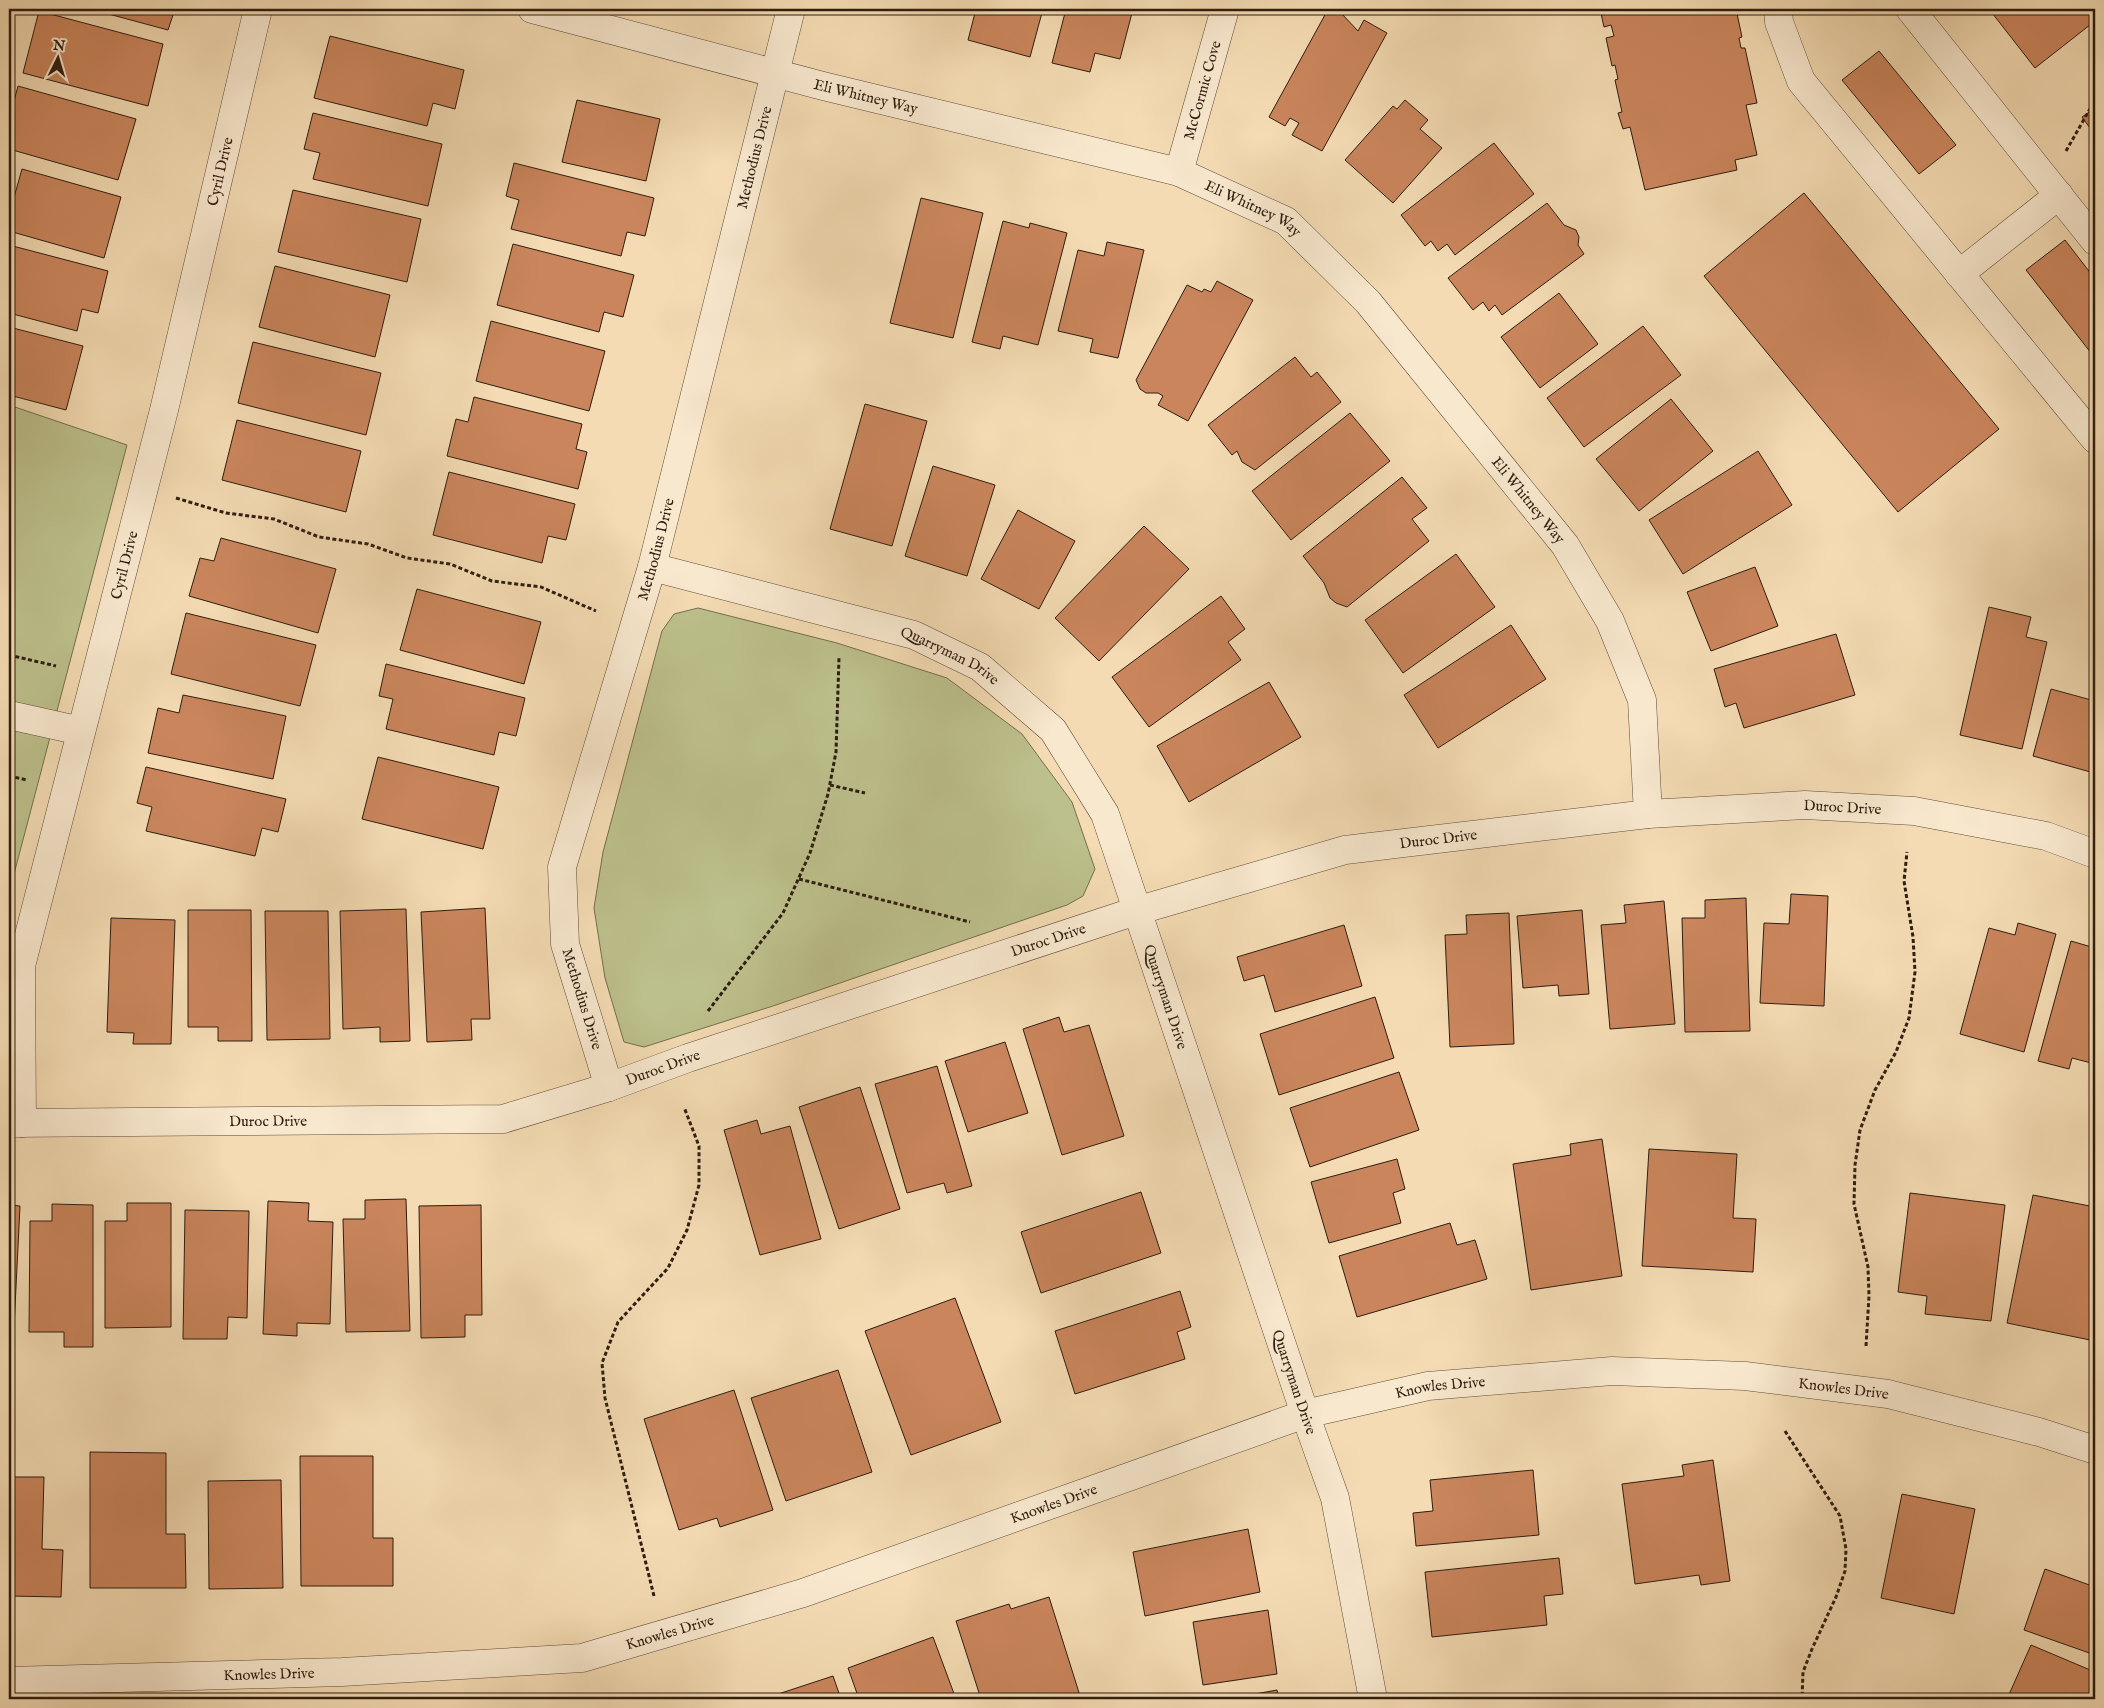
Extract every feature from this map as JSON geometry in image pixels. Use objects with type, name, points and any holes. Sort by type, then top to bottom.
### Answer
[{"type":"street","name":"Cyril Drive","points":[[15,1123],[21,966],[164,410],[258,9]]},
{"type":"street","name":"Eli Whitney Way","points":[[532,9],[775,73],[1179,172],[1286,221],[1368,302],[1565,545],[1610,621],[1642,700],[1648,814]]},
{"type":"street","name":"Methodius Drive","points":[[610,1087],[564,944],[562,867],[652,567],[791,9]]},
{"type":"street","name":"McCormic Cove","points":[[1179,172],[1225,9]]},
{"type":"street","points":[[1778,9],[1779,22],[1801,81],[2095,439]]},
{"type":"street","points":[[1910,9],[2095,241]]},
{"type":"street","points":[[1959,274],[2054,189]]},
{"type":"street","name":"Quarryman Drive","points":[[652,567],[914,635],[980,667],[1053,730],[1105,814],[1305,1414],[1335,1498],[1373,1699]]},
{"type":"street","points":[[9,715],[81,732]]},
{"type":"street","name":"Duroc Drive","points":[[15,1123],[503,1119],[610,1087],[688,1058],[1136,910],[1345,850],[1648,814],[1805,804],[1914,811],[2046,836],[2095,854]]},
{"type":"street","name":"Knowles Drive","points":[[19,1687],[342,1672],[582,1658],[803,1593],[1305,1414],[1428,1386],[1612,1371],[1745,1376],[1888,1394],[2039,1432],[2095,1450]]},
{"type":"path","points":[[2054,189],[2075,132],[2095,100]]},
{"type":"path","points":[[176,498],[226,513],[274,519],[318,537],[368,544],[407,558],[450,564],[492,580],[541,587],[596,611]]},
{"type":"path","points":[[9,655],[56,666]]},
{"type":"path","points":[[708,1011],[783,913],[810,853],[830,785],[836,752],[839,658]]},
{"type":"path","points":[[9,776],[27,780]]},
{"type":"path","points":[[830,785],[865,793]]},
{"type":"path","points":[[1866,1346],[1869,1296],[1868,1267],[1854,1204],[1855,1165],[1860,1130],[1875,1090],[1896,1052],[1909,1018],[1916,972],[1913,937],[1904,881],[1907,852]]},
{"type":"path","points":[[799,879],[970,922]]},
{"type":"path","points":[[654,1596],[605,1398],[602,1363],[618,1322],[668,1268],[687,1230],[699,1186],[699,1146],[684,1107]]},
{"type":"path","points":[[1785,1431],[1840,1516],[1846,1549],[1845,1571],[1836,1597],[1803,1672],[1802,1699]]},
{"type":"green space","points":[[9,405],[127,445],[9,893]]},
{"type":"green space","points":[[698,608],[837,643],[947,678],[1022,734],[1072,802],[1095,869],[1083,896],[1067,905],[773,1006],[644,1047],[624,1042],[605,978],[594,908],[603,852],[662,631],[674,614]]},
{"type":"building","points":[[90,9],[175,9],[168,30]]},
{"type":"building","points":[[976,9],[1043,9],[1030,57],[968,40]]},
{"type":"building","points":[[1066,9],[1133,9],[1120,59],[1095,53],[1090,72],[1052,63]]},
{"type":"building","points":[[1600,9],[1736,9],[1742,37],[1739,38],[1741,48],[1745,48],[1757,103],[1746,105],[1757,155],[1735,160],[1737,170],[1645,190],[1630,127],[1623,129],[1618,113],[1622,112],[1615,80],[1618,79],[1615,65],[1612,66],[1606,38],[1614,36],[1611,25],[1604,27]]},
{"type":"building","points":[[1989,9],[2095,9],[2095,21],[2035,68]]},
{"type":"building","points":[[39,11],[163,44],[148,106],[23,73]]},
{"type":"building","points":[[1326,13],[1342,14],[1358,31],[1364,20],[1387,33],[1322,151],[1292,135],[1299,123],[1290,118],[1285,126],[1269,117]]},
{"type":"building","points":[[330,36],[464,70],[455,109],[433,103],[427,126],[314,98]]},
{"type":"building","points":[[1879,51],[1956,145],[1919,174],[1842,80]]},
{"type":"building","points":[[18,86],[136,119],[118,180],[9,149],[9,120]]},
{"type":"building","points":[[577,100],[660,119],[646,181],[562,162]]},
{"type":"building","points":[[1405,100],[1428,120],[1420,129],[1442,148],[1393,203],[1345,160],[1393,106],[1397,109]]},
{"type":"building","points":[[2095,108],[2095,135],[2082,117]]},
{"type":"building","points":[[313,113],[442,144],[428,206],[313,179],[320,153],[304,149]]},
{"type":"building","points":[[1494,143],[1534,194],[1455,255],[1447,244],[1438,251],[1431,241],[1425,246],[1401,215]]},
{"type":"building","points":[[514,163],[654,198],[645,236],[627,232],[621,256],[511,229],[519,200],[506,196]]},
{"type":"building","points":[[22,169],[121,197],[104,258],[9,231],[9,215]]},
{"type":"building","points":[[293,190],[421,219],[407,282],[278,252]]},
{"type":"building","points":[[1804,193],[1999,429],[1898,512],[1704,276]]},
{"type":"building","points":[[921,198],[983,213],[953,338],[890,323]]},
{"type":"building","points":[[1547,203],[1564,225],[1576,230],[1579,237],[1578,245],[1584,254],[1502,315],[1495,305],[1489,311],[1483,302],[1473,310],[1448,278]]},
{"type":"building","points":[[1003,221],[1029,228],[1030,223],[1067,233],[1038,345],[1003,336],[1000,349],[972,342]]},
{"type":"building","points":[[2065,240],[2095,279],[2095,358],[2026,270]]},
{"type":"building","points":[[1107,242],[1144,250],[1118,358],[1090,352],[1093,339],[1058,331],[1078,250],[1104,256]]},
{"type":"building","points":[[513,244],[634,275],[623,317],[604,312],[599,332],[497,305]]},
{"type":"building","points":[[9,245],[108,271],[98,313],[82,309],[77,331],[9,313]]},
{"type":"building","points":[[275,266],[390,295],[375,357],[259,327]]},
{"type":"building","points":[[1217,281],[1253,300],[1188,421],[1158,405],[1163,396],[1158,393],[1146,393],[1140,389],[1136,380],[1187,285],[1202,292],[1204,289],[1211,292]]},
{"type":"building","points":[[1559,293],[1598,344],[1540,388],[1501,337]]},
{"type":"building","points":[[491,321],[605,351],[589,411],[476,381]]},
{"type":"building","points":[[1643,326],[1681,375],[1584,447],[1547,398]]},
{"type":"building","points":[[9,327],[83,346],[66,410],[9,395]]},
{"type":"building","points":[[253,342],[381,373],[366,435],[238,403]]},
{"type":"building","points":[[1295,357],[1311,377],[1317,372],[1341,402],[1255,470],[1242,462],[1237,451],[1232,455],[1208,425]]},
{"type":"building","points":[[474,397],[582,424],[576,449],[587,452],[578,489],[447,456],[456,419],[468,422]]},
{"type":"building","points":[[1671,399],[1713,451],[1639,511],[1596,459]]},
{"type":"building","points":[[865,404],[927,421],[892,546],[830,529]]},
{"type":"building","points":[[1350,413],[1390,461],[1291,540],[1252,491]]},
{"type":"building","points":[[237,420],[361,451],[346,512],[222,480]]},
{"type":"building","points":[[1758,451],[1792,505],[1683,574],[1649,520]]},
{"type":"building","points":[[933,466],[995,485],[967,576],[905,556]]},
{"type":"building","points":[[449,472],[575,504],[566,540],[548,536],[542,563],[433,535]]},
{"type":"building","points":[[1402,477],[1427,508],[1412,519],[1429,541],[1347,607],[1336,603],[1330,598],[1324,583],[1303,556]]},
{"type":"building","points":[[1018,510],[1075,541],[1039,609],[981,579]]},
{"type":"building","points":[[1144,526],[1189,569],[1099,661],[1055,618]]},
{"type":"building","points":[[221,538],[336,569],[318,633],[189,596],[200,558],[214,561]]},
{"type":"building","points":[[1456,554],[1495,607],[1403,673],[1365,620]]},
{"type":"building","points":[[1755,567],[1778,626],[1711,651],[1687,592]]},
{"type":"building","points":[[417,589],[541,622],[524,684],[400,650]]},
{"type":"building","points":[[1221,596],[1245,629],[1228,642],[1241,660],[1149,727],[1112,677]]},
{"type":"building","points":[[1989,607],[2031,617],[2026,637],[2047,642],[2022,749],[1960,735]]},
{"type":"building","points":[[186,613],[316,645],[300,706],[171,674]]},
{"type":"building","points":[[1511,625],[1546,679],[1438,748],[1404,695]]},
{"type":"building","points":[[1836,634],[1855,695],[1744,728],[1736,703],[1725,707],[1714,669]]},
{"type":"building","points":[[386,664],[525,698],[516,736],[499,732],[494,755],[386,729],[393,699],[379,696]]},
{"type":"building","points":[[1269,682],[1301,737],[1189,802],[1157,746]]},
{"type":"building","points":[[2051,689],[2095,701],[2094,773],[2033,756]]},
{"type":"building","points":[[183,695],[286,716],[273,779],[148,753],[158,708],[179,713]]},
{"type":"building","points":[[378,757],[499,787],[483,849],[362,819]]},
{"type":"building","points":[[146,767],[286,799],[278,832],[262,828],[255,856],[146,831],[152,807],[137,803]]},
{"type":"building","points":[[1791,894],[1828,896],[1824,1006],[1760,1003],[1764,923],[1789,924]]},
{"type":"building","points":[[1746,898],[1750,1031],[1685,1032],[1682,918],[1705,918],[1705,900]]},
{"type":"building","points":[[1664,901],[1675,1024],[1610,1029],[1601,925],[1626,923],[1624,905]]},
{"type":"building","points":[[485,908],[490,1019],[471,1019],[472,1040],[427,1042],[421,912]]},
{"type":"building","points":[[406,909],[410,1041],[380,1042],[380,1027],[343,1029],[340,911]]},
{"type":"building","points":[[188,910],[251,910],[252,1041],[218,1041],[218,1027],[188,1027]]},
{"type":"building","points":[[1582,910],[1589,994],[1559,996],[1558,985],[1523,988],[1517,916]]},
{"type":"building","points":[[265,911],[328,911],[330,1039],[267,1040]]},
{"type":"building","points":[[1509,913],[1514,1044],[1450,1047],[1445,935],[1467,934],[1466,915]]},
{"type":"building","points":[[111,918],[175,920],[171,1044],[133,1044],[134,1033],[107,1032]]},
{"type":"building","points":[[2018,923],[2056,934],[2024,1052],[1960,1034],[1989,928],[2015,935]]},
{"type":"building","points":[[1344,925],[1362,986],[1275,1012],[1264,975],[1244,981],[1237,957]]},
{"type":"building","points":[[2071,941],[2095,948],[2095,1064],[2072,1058],[2069,1069],[2038,1061]]},
{"type":"building","points":[[1375,997],[1394,1058],[1279,1095],[1260,1034]]},
{"type":"building","points":[[1059,1017],[1064,1032],[1089,1025],[1124,1136],[1062,1155],[1023,1029]]},
{"type":"building","points":[[1005,1042],[1028,1113],[968,1132],[945,1061]]},
{"type":"building","points":[[937,1066],[972,1186],[947,1193],[944,1183],[907,1193],[875,1084]]},
{"type":"building","points":[[1399,1072],[1419,1130],[1310,1167],[1290,1108]]},
{"type":"building","points":[[860,1087],[900,1209],[839,1229],[799,1107]]},
{"type":"building","points":[[757,1120],[761,1134],[790,1126],[821,1239],[760,1255],[724,1130]]},
{"type":"building","points":[[1602,1139],[1622,1276],[1531,1290],[1513,1164],[1571,1155],[1570,1144]]},
{"type":"building","points":[[1649,1149],[1737,1154],[1733,1218],[1756,1219],[1753,1272],[1642,1266]]},
{"type":"building","points":[[1397,1159],[1405,1189],[1393,1193],[1401,1223],[1329,1243],[1311,1182]]},
{"type":"building","points":[[1141,1192],[1161,1253],[1041,1293],[1021,1232]]},
{"type":"building","points":[[1910,1193],[2005,1205],[1991,1321],[1925,1314],[1927,1296],[1898,1292]]},
{"type":"building","points":[[2033,1195],[2095,1207],[2095,1341],[2007,1323]]},
{"type":"building","points":[[406,1199],[410,1331],[346,1332],[343,1219],[365,1219],[365,1200]]},
{"type":"building","points":[[268,1201],[309,1203],[308,1221],[333,1222],[330,1324],[297,1323],[297,1336],[263,1334]]},
{"type":"building","points":[[127,1203],[171,1203],[171,1327],[105,1328],[105,1221],[127,1221]]},
{"type":"building","points":[[52,1204],[93,1205],[93,1347],[64,1347],[64,1332],[29,1332],[30,1221],[52,1221]]},
{"type":"building","points":[[9,1205],[20,1206],[14,1328],[9,1328]]},
{"type":"building","points":[[481,1205],[482,1315],[465,1315],[465,1337],[421,1338],[419,1206]]},
{"type":"building","points":[[185,1210],[249,1211],[247,1318],[228,1317],[227,1339],[183,1339]]},
{"type":"building","points":[[1450,1223],[1457,1245],[1475,1240],[1487,1279],[1357,1317],[1339,1256]]},
{"type":"building","points":[[1180,1291],[1191,1327],[1177,1332],[1185,1359],[1075,1394],[1055,1331]]},
{"type":"building","points":[[955,1298],[1001,1422],[911,1455],[865,1331]]},
{"type":"building","points":[[838,1370],[872,1472],[786,1501],[751,1398]]},
{"type":"building","points":[[734,1390],[773,1510],[720,1527],[717,1518],[679,1530],[644,1419]]},
{"type":"building","points":[[90,1452],[166,1453],[166,1534],[185,1534],[186,1588],[90,1588]]},
{"type":"building","points":[[300,1456],[373,1456],[373,1538],[393,1538],[393,1586],[301,1586]]},
{"type":"building","points":[[1713,1460],[1730,1581],[1701,1585],[1699,1575],[1635,1584],[1622,1484],[1684,1476],[1682,1465]]},
{"type":"building","points":[[1533,1470],[1539,1535],[1416,1546],[1413,1513],[1433,1511],[1430,1480]]},
{"type":"building","points":[[9,1477],[44,1477],[42,1549],[63,1550],[61,1597],[9,1596]]},
{"type":"building","points":[[281,1480],[283,1588],[209,1589],[208,1481]]},
{"type":"building","points":[[1902,1494],[1975,1509],[1954,1614],[1881,1598]]},
{"type":"building","points":[[1248,1529],[1260,1592],[1145,1616],[1133,1552]]},
{"type":"building","points":[[1559,1558],[1563,1594],[1544,1596],[1547,1625],[1432,1637],[1425,1572]]},
{"type":"building","points":[[2045,1569],[2095,1587],[2095,1655],[2024,1630]]},
{"type":"building","points":[[1049,1597],[1081,1699],[981,1699],[956,1621],[1009,1604],[1011,1609]]},
{"type":"building","points":[[1268,1610],[1277,1674],[1203,1685],[1193,1622]]},
{"type":"building","points":[[933,1637],[956,1699],[859,1699],[848,1668]]},
{"type":"building","points":[[2031,1645],[2095,1672],[2095,1699],[2007,1699]]},
{"type":"building","points":[[833,1676],[841,1699],[763,1699]]},
{"type":"building","points":[[1277,1690],[1279,1699],[1227,1699]]}]
